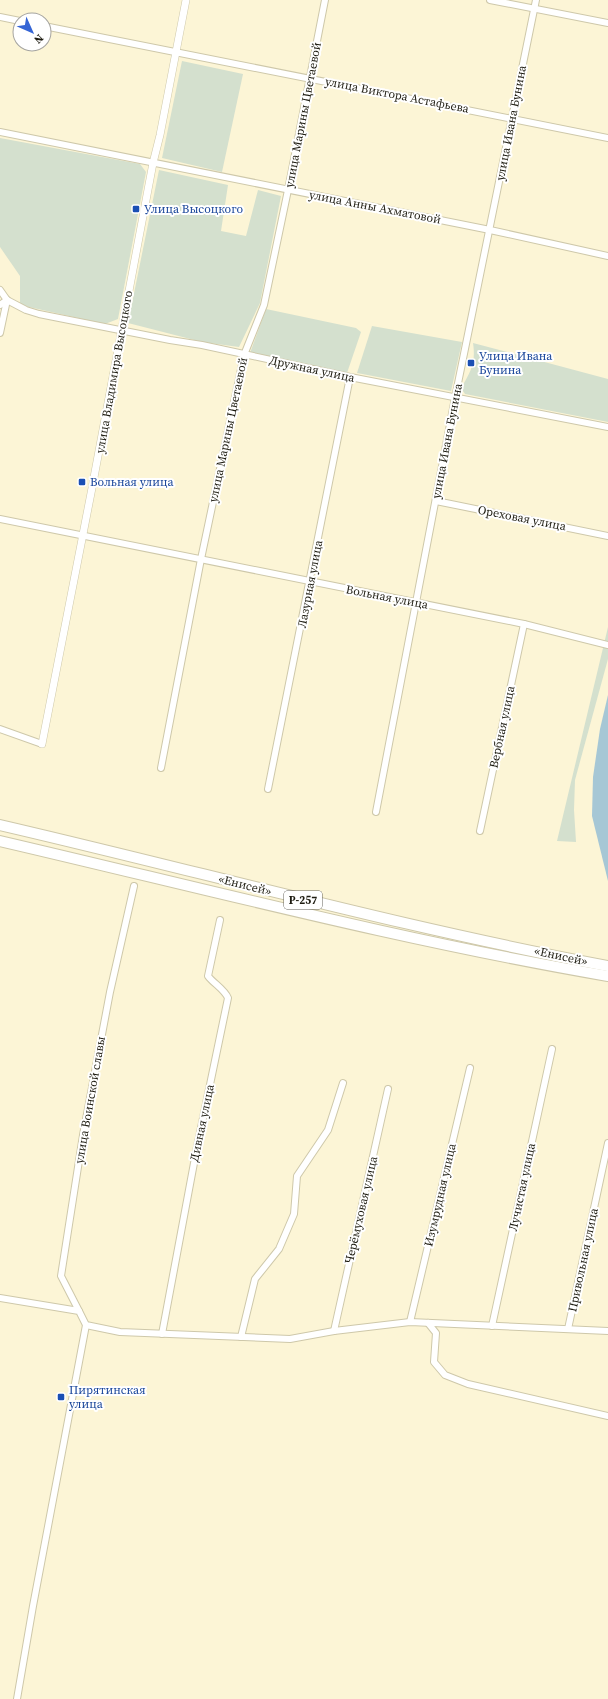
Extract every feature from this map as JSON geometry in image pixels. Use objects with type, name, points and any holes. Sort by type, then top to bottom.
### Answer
[{"type":"highway","name":"«Енисей»","points":[[0,825],[310,902],[608,966]]},
{"type":"highway","name":"«Енисей»","points":[[0,841],[338,922],[546,966],[608,976]]},
{"type":"street","name":"улица Владимира Высоцкого","points":[[42,744],[83,536],[153,163],[160,135],[186,0]]},
{"type":"street","name":"улица Марины Цветаевой","points":[[161,768],[201,559],[244,355],[264,304],[325,0]]},
{"type":"street","points":[[490,0],[608,23]]},
{"type":"street","name":"улица Ивана Бунина","points":[[376,812],[455,398],[536,0]]},
{"type":"street","points":[[0,17],[12,19]]},
{"type":"street","name":"улица Виктора Астафьева","points":[[52,28],[608,138]]},
{"type":"street","name":"улица Анны Ахматовой","points":[[0,132],[490,230],[608,256]]},
{"type":"street","name":"Дружная улица","points":[[0,290],[7,300],[26,310],[39,314],[202,345],[455,398],[608,427]]},
{"type":"street","points":[[0,305],[7,300]]},
{"type":"street","points":[[0,333],[7,300]]},
{"type":"street","name":"Лазурная улица","points":[[268,789],[311,581],[350,377]]},
{"type":"street","name":"Ореховая улица","points":[[436,501],[608,536]]},
{"type":"street","name":"Вольная улица","points":[[0,519],[524,624],[608,645]]},
{"type":"street","name":"Вербная улица","points":[[480,831],[524,624]]},
{"type":"street","points":[[0,729],[42,744]]},
{"type":"street","name":"улица Воинской славы","points":[[86,1324],[60,1276],[86,1120],[110,992],[134,886]]},
{"type":"street","name":"Дивная улица","points":[[162,1334],[197,1147],[228,998],[225,992],[214,984],[208,976],[220,920]]},
{"type":"street","name":"Лучистая улица","points":[[492,1326],[552,1048]]},
{"type":"street","name":"Изумрудная улица","points":[[410,1322],[470,1068]]},
{"type":"street","points":[[241,1337],[254,1279],[279,1249],[294,1214],[297,1176],[328,1130],[343,1083]]},
{"type":"street","name":"Черёмуховая улица","points":[[334,1331],[388,1089]]},
{"type":"street","name":"Привольная улица","points":[[568,1329],[608,1143]]},
{"type":"street","points":[[0,1298],[79,1311]]},
{"type":"street","points":[[17,1699],[34,1598],[86,1324],[120,1332],[290,1339],[334,1331],[410,1322],[608,1331]]},
{"type":"street","points":[[428,1323],[436,1333],[434,1362],[445,1375],[468,1384],[608,1416]]},
{"type":"green space","points":[[182,61],[243,74],[222,172],[162,158]]},
{"type":"green space","points":[[0,138],[140,164],[146,172],[118,319],[105,324],[20,305],[20,276],[0,247]]},
{"type":"green space","points":[[159,170],[228,185],[221,231],[246,236],[258,190],[281,196],[260,303],[239,347],[202,342],[128,323]]},
{"type":"green space","points":[[266,309],[356,328],[361,332],[347,373],[250,353]]},
{"type":"green space","points":[[372,326],[462,342],[451,391],[357,373]]},
{"type":"green space","points":[[473,343],[608,379],[608,422],[465,394],[461,388],[472,367],[474,356]]},
{"type":"green space","points":[[608,627],[608,659],[575,780],[574,810],[576,842],[557,841]]},
{"type":"water","points":[[608,695],[608,881],[592,816],[593,777],[600,729]]},
{"type":"place","name":"Улица Высоцкого","points":[[136,209]]},
{"type":"place","name":"Улица Ивана Бунина","points":[[471,363]]},
{"type":"place","name":"Вольная улица","points":[[82,482]]},
{"type":"place","name":"Пирятинская улица","points":[[61,1397]]}]
